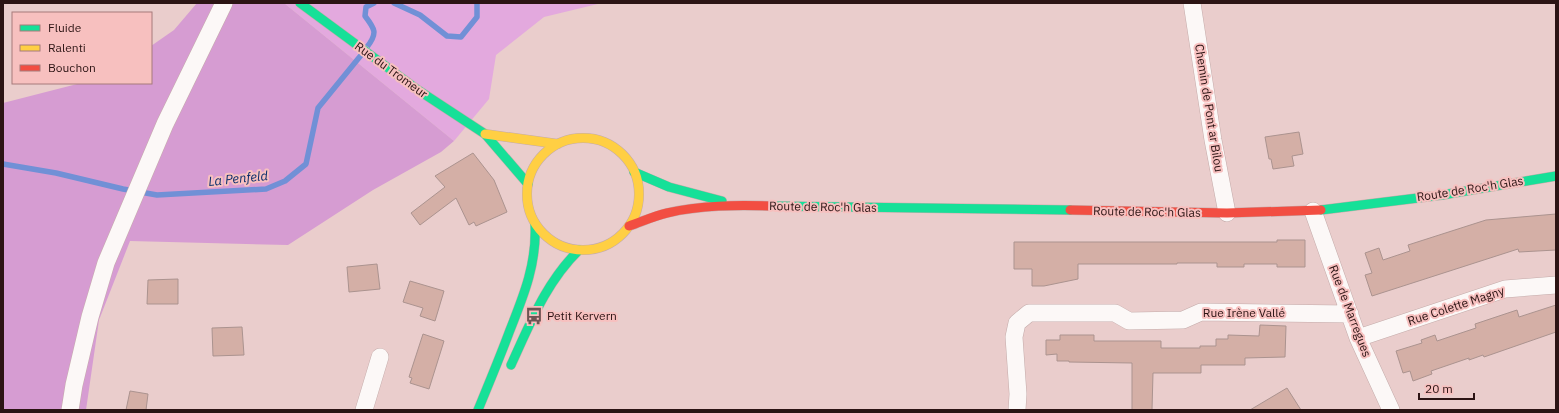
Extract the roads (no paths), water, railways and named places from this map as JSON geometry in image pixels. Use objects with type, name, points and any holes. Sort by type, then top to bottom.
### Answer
[{"type":"main road","name":"Rue du Tromeur","points":[[300,3],[418,90],[485,134],[512,162],[528,184]]},
{"type":"main road","name":"Rue du Tromeur","points":[[485,134],[558,144]]},
{"type":"main road","points":[[478,410],[529,282],[535,257],[536,235],[535,224],[530,212],[527,198],[528,184],[538,161],[547,151],[558,144],[572,139],[587,138],[602,142],[615,149],[626,159],[634,172],[638,185],[638,199],[635,213],[629,226],[615,240],[598,248],[579,250],[569,248],[559,244],[542,232],[535,224]]},
{"type":"main road","name":"Route de Roc'h Glas","points":[[634,172],[669,187],[736,205]]},
{"type":"main road","name":"Route de Roc'h Glas","points":[[629,226],[666,213],[736,205],[1227,213],[1313,211],[1442,195],[1556,176]]},
{"type":"main road","points":[[505,376],[548,288],[570,257],[579,250]]},
{"type":"street","points":[[70,410],[74,385],[90,317],[106,263],[165,124],[224,3]]},
{"type":"street","name":"Chemin de Pont ar Bilou","points":[[1192,3],[1213,140],[1227,213]]},
{"type":"street","name":"Rue de Marregues","points":[[1313,211],[1358,338],[1391,410]]},
{"type":"street","name":"Rue Colette Magny","points":[[1358,338],[1505,289],[1556,286]]},
{"type":"street","name":"Rue Irène Vallé","points":[[1017,410],[1018,394],[1014,337],[1017,323],[1029,313],[1115,313],[1129,320],[1183,320],[1201,312],[1350,314]]},
{"type":"street","points":[[364,410],[380,357]]},
{"type":"waterway","name":"La Penfeld","points":[[367,47],[373,38],[374,31],[365,16],[366,7],[374,3]]},
{"type":"waterway","name":"La Penfeld","points":[[394,3],[420,15],[447,36],[461,37],[477,17],[477,3]]},
{"type":"waterway","name":"La Penfeld","points":[[3,164],[56,173],[123,189],[157,195],[266,189],[285,181],[306,164],[318,108],[362,54]]},
{"type":"place","name":"Petit Kervern","points":[[534,316]]}]
